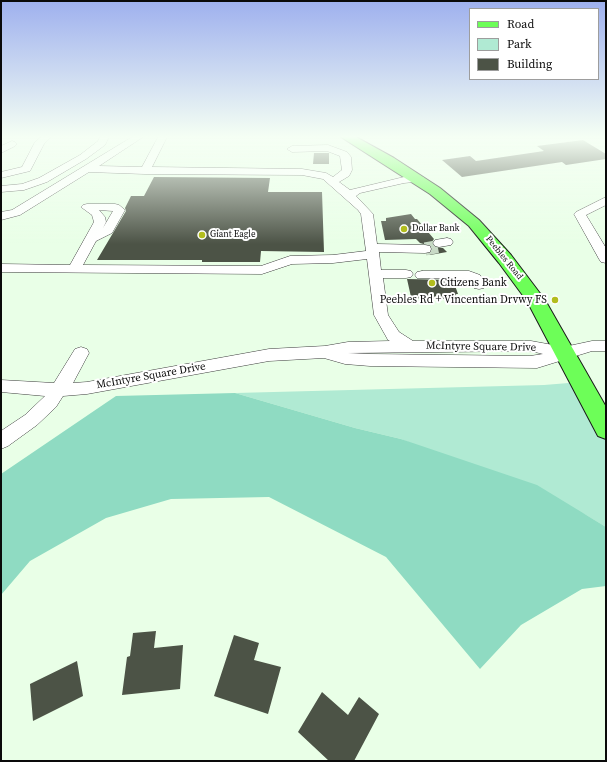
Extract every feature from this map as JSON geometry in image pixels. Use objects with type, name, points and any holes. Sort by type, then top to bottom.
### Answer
[{"type":"main road","name":"Peebles Road","points":[[408,173],[463,213],[505,258],[536,300],[606,429]]},
{"type":"street","points":[[1,176],[13,173]]},
{"type":"street","points":[[27,173],[43,180]]},
{"type":"street","points":[[1,189],[24,187],[43,180],[56,173]]},
{"type":"street","points":[[1,216],[16,213],[82,173]]},
{"type":"street","points":[[316,173],[333,181],[350,196],[366,214],[381,316],[393,336],[409,346]]},
{"type":"street","points":[[333,181],[346,173]]},
{"type":"street","points":[[350,196],[362,196],[410,184],[418,179]]},
{"type":"street","points":[[606,200],[580,214],[606,259]]},
{"type":"street","points":[[74,269],[100,219],[96,213],[87,207],[108,206],[115,207],[119,210],[108,230],[90,239]]},
{"type":"street","points":[[1,211],[25,207]]},
{"type":"street","points":[[1,268],[262,270],[290,260],[333,260],[390,248],[410,252],[422,246]]},
{"type":"street","points":[[375,274],[406,274]]},
{"type":"street","points":[[422,275],[469,275],[475,278],[479,285]]},
{"type":"street","points":[[359,347],[378,327],[381,316]]},
{"type":"street","name":"McIntyre Square Drive","points":[[1,386],[26,389],[60,390],[110,384],[269,355],[325,352],[348,347],[531,346],[564,352]]},
{"type":"street","points":[[564,352],[592,346],[606,346]]},
{"type":"street","name":"McIntyre Square Drive","points":[[325,352],[345,358],[370,360],[537,362],[564,352]]},
{"type":"street","points":[[1,441],[31,420],[50,402],[60,390],[81,353]]},
{"type":"green space","points":[[581,382],[606,429],[606,527],[586,515],[401,439],[355,428],[235,393],[544,385]]},
{"type":"shaded area","points":[[235,393],[355,428],[401,439],[537,485],[606,527],[606,586],[582,589],[521,625],[480,669],[386,557],[269,497],[171,499],[106,518],[30,561],[1,595],[1,474],[116,396]]},
{"type":"building","points":[[457,173],[492,173],[462,177]]},
{"type":"building","points":[[154,177],[270,178],[268,192],[322,192],[324,252],[261,251],[260,262],[202,262],[202,260],[97,260],[126,211],[125,208],[131,196],[144,196]]},
{"type":"building","name":"Dollar Bank","points":[[411,214],[434,239],[432,242],[434,247],[443,248],[447,252],[430,255],[429,254],[432,249],[431,246],[420,243],[416,239],[385,240],[381,221],[386,221],[386,218]]},
{"type":"building","name":"Citizens Bank","points":[[407,279],[453,280],[458,294],[456,294],[457,299],[419,299],[418,297],[411,297]]},
{"type":"building","points":[[156,631],[154,648],[183,645],[180,689],[122,695],[127,657],[130,656],[133,633]]},
{"type":"building","points":[[234,635],[259,643],[254,660],[281,667],[268,714],[214,696]]},
{"type":"building","points":[[77,661],[83,696],[33,721],[30,684]]},
{"type":"building","points":[[322,692],[348,715],[359,697],[379,714],[354,761],[329,761],[298,732]]},
{"type":"tunnel","points":[[425,249],[441,246]]},
{"type":"place","name":"Dollar Bank","points":[[404,229]]},
{"type":"place","name":"Giant Eagle","points":[[202,235]]},
{"type":"place","name":"Citizens Bank","points":[[432,283]]},
{"type":"place","name":"Peebles Rd + Vincentian Drvwy FS","points":[[555,300]]}]
